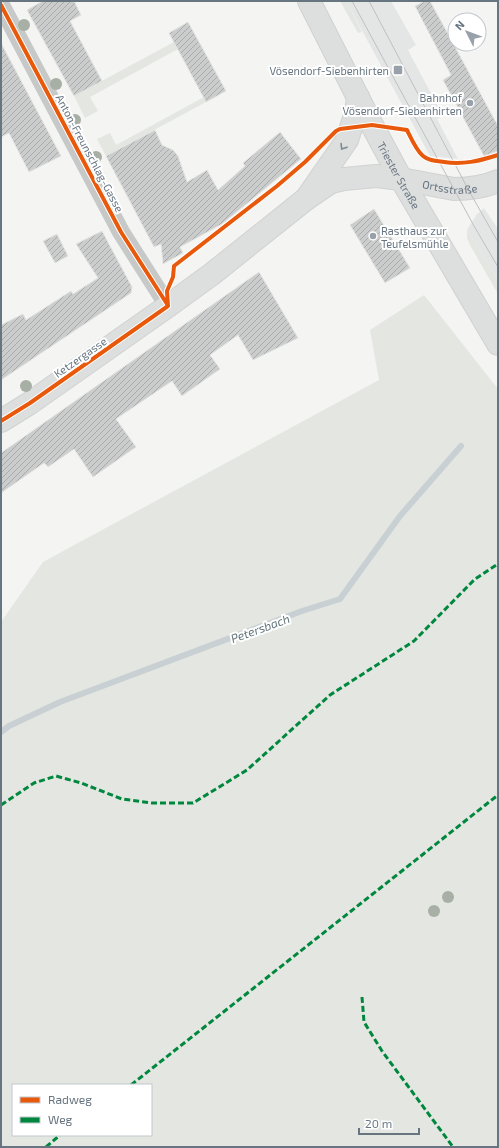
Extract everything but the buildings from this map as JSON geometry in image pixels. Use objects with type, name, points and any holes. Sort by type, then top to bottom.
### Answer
[{"type":"main road","name":"Triester Straße","points":[[309,1],[401,179],[498,344]]},
{"type":"main road","points":[[306,199],[347,140],[356,112],[358,97]]},
{"type":"main road","name":"Ketzergasse","points":[[1,421],[30,403],[168,306],[212,274],[306,199],[326,185],[344,179],[376,176],[401,179]]},
{"type":"main road","name":"Ortsstraße","points":[[401,179],[454,189],[480,187],[498,181]]},
{"type":"street","name":"Anton-Freunschlag-Gasse","points":[[1,5],[121,232],[168,306]]},
{"type":"shaded area","points":[[340,1],[346,1],[362,32],[358,33]]},
{"type":"shaded area","points":[[346,1],[391,1],[416,45],[408,50],[443,116],[437,119],[458,159],[430,156]]},
{"type":"shaded area","points":[[174,42],[178,49],[90,97],[98,111],[85,118],[74,96]]},
{"type":"shaded area","points":[[204,97],[206,102],[106,156],[97,139],[110,133],[116,145]]},
{"type":"shaded area","points":[[484,208],[498,229],[498,280],[467,230],[477,214]]},
{"type":"shaded area","points":[[467,230],[498,280],[498,294],[470,245],[467,238]]},
{"type":"shaded area","points":[[424,295],[498,389],[498,1147],[1,1147],[1,622],[43,562],[379,380],[370,330]]},
{"type":"waterway","name":"Petersbach","points":[[1,732],[9,726],[60,702],[302,611],[340,599],[400,516],[461,446]]},
{"type":"tram line","points":[[352,1],[474,226],[498,267]]},
{"type":"tram line","points":[[369,1],[468,189],[498,242]]},
{"type":"marked path","points":[[1,805],[34,783],[56,776],[81,783],[122,799],[152,803],[193,803],[247,770],[330,695],[414,641],[475,579],[498,564]]},
{"type":"marked path","points":[[132,1084],[498,795]]},
{"type":"marked path","points":[[362,997],[364,1022],[382,1051],[453,1147]]},
{"type":"marked path","points":[[46,1147],[59,1136]]},
{"type":"cycle path","points":[[1,5],[121,232],[167,304]]},
{"type":"cycle path","points":[[168,306],[167,291],[173,277],[174,266],[277,186],[305,162],[336,131],[340,129],[372,125],[407,130],[420,153],[428,159],[435,161],[464,163],[478,161],[498,155]]},
{"type":"cycle path","points":[[1,421],[30,403],[168,306]]},
{"type":"place","name":"Vösendorf-Siebenhirten","points":[[398,70]]},
{"type":"place","name":"Bahnhof Vösendorf-Siebenhirten","points":[[470,103]]},
{"type":"place","name":"Rasthaus zur Teufelsmühle","points":[[373,236]]}]
